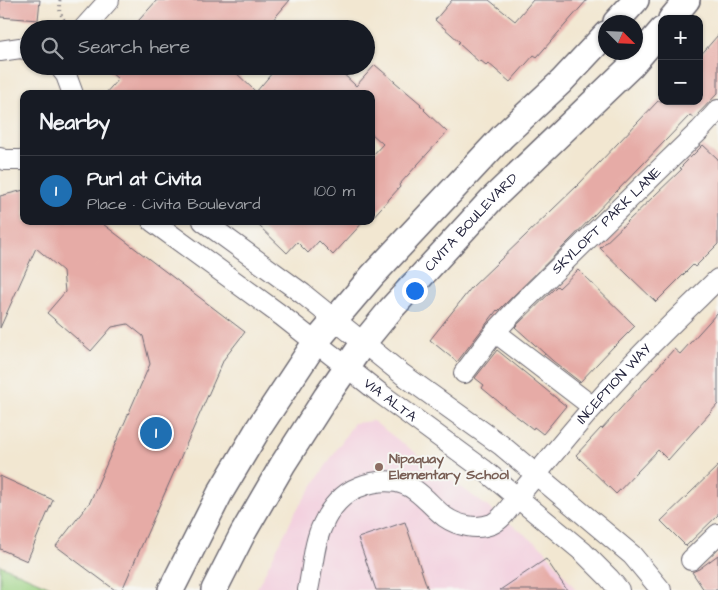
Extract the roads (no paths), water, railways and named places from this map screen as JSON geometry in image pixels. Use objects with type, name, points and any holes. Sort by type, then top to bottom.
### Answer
[{"type":"main road","points":[[622,15],[636,0]]},
{"type":"main road","points":[[674,15],[687,0]]},
{"type":"main road","name":"CIVITA BOULEVARD","points":[[214,590],[243,533],[283,464],[326,396],[364,342],[391,309],[491,200],[631,66],[658,35]]},
{"type":"main road","points":[[170,590],[220,493],[260,426],[315,343],[372,276],[503,136],[561,82],[598,43]]},
{"type":"street","points":[[86,20],[110,0]]},
{"type":"street","points":[[0,51],[20,48]]},
{"type":"street","points":[[66,75],[72,90]]},
{"type":"street","name":"SKYLOFT PARK LANE","points":[[464,373],[496,332],[541,285],[700,130],[718,110]]},
{"type":"street","points":[[0,158],[20,160]]},
{"type":"street","name":"VIA ALTA","points":[[157,225],[282,316],[378,392],[483,469],[583,552],[619,590]]},
{"type":"street","name":"VIA ALTA","points":[[208,225],[303,294],[402,374],[501,446],[536,474],[632,555],[661,590]]},
{"type":"street","name":"INCEPTION WAY","points":[[308,590],[322,525],[330,510],[353,489],[381,481],[398,482],[411,487],[424,496],[445,517],[459,524],[471,527],[494,523],[506,513],[536,474],[619,378],[718,279]]},
{"type":"street","points":[[496,332],[593,407]]},
{"type":"street","points":[[452,446],[465,445],[516,482],[536,474]]},
{"type":"street","points":[[691,560],[718,534]]},
{"type":"place","name":"Purl at Civita","points":[[156,433]]},
{"type":"place","name":"Nipaquay Elementary School","points":[[379,467]]}]
